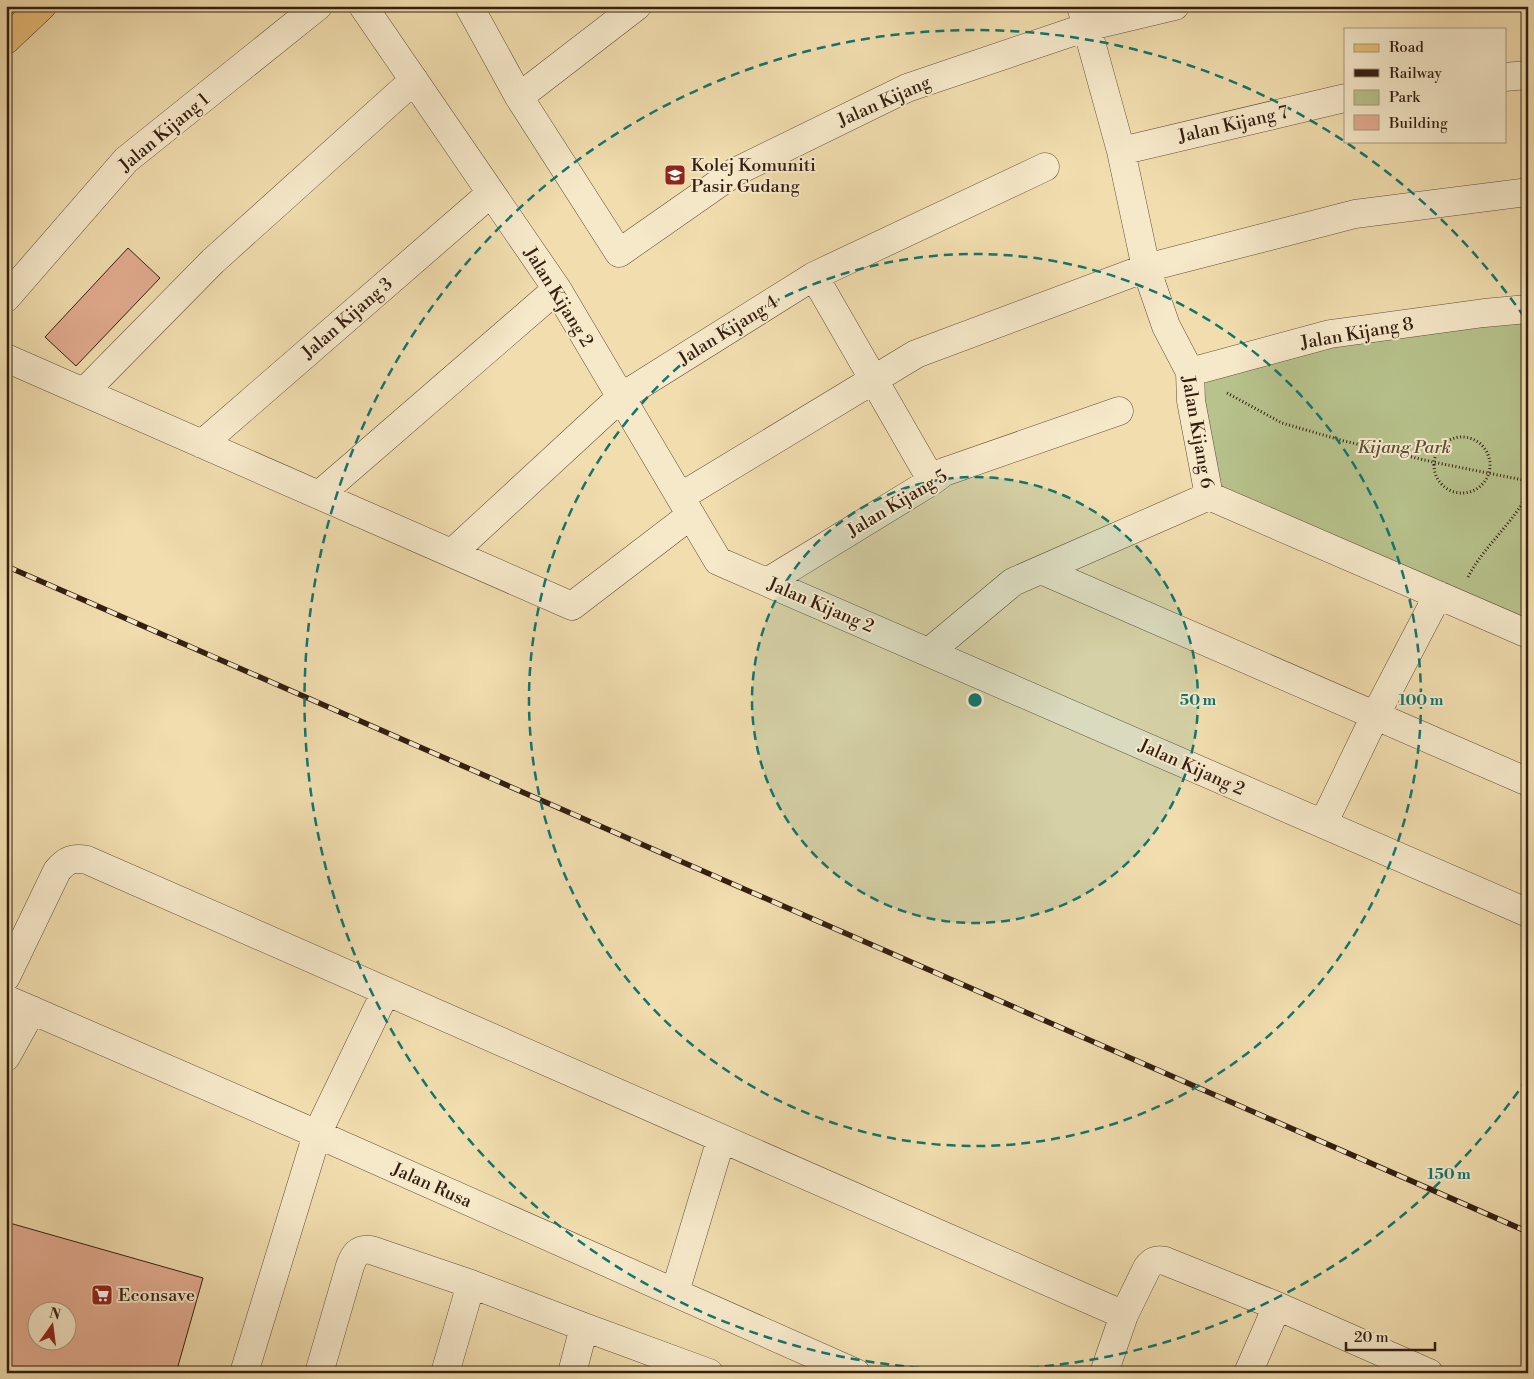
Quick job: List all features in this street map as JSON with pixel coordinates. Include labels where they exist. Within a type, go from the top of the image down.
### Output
[{"type":"main road","points":[[6,40],[42,6]]},
{"type":"street","name":"Jalan Kijang 1","points":[[6,298],[126,160],[318,6]]},
{"type":"street","name":"Jalan Kijang 2","points":[[363,6],[557,290],[718,560],[1528,913]]},
{"type":"street","points":[[469,6],[519,97],[636,6]]},
{"type":"street","name":"Jalan Kijang","points":[[519,97],[619,254],[735,172],[907,88],[1084,17],[1175,6]]},
{"type":"street","name":"Jalan Kijang 6","points":[[1084,17],[1121,151],[1146,268],[1166,326],[1190,372],[1191,401],[1209,496],[1528,634]]},
{"type":"street","points":[[1506,77],[1528,75]]},
{"type":"street","points":[[84,392],[213,261],[414,80]]},
{"type":"street","name":"Jalan Kijang 7","points":[[1121,151],[1344,98]]},
{"type":"street","name":"Jalan Kijang 4","points":[[452,553],[621,397],[814,276],[1045,168]]},
{"type":"street","points":[[6,358],[572,606],[686,506],[874,379],[916,354],[1146,268],[1356,214],[1528,192]]},
{"type":"street","name":"Jalan Kijang 3","points":[[202,444],[491,193]]},
{"type":"street","points":[[814,276],[932,481]]},
{"type":"street","points":[[319,495],[557,290]]},
{"type":"street","name":"Jalan Kijang 8","points":[[1190,372],[1330,334],[1484,313],[1528,309]]},
{"type":"street","name":"Jalan Kijang 5","points":[[767,582],[944,472],[1119,411]]},
{"type":"street","points":[[929,652],[1012,582],[1209,496]]},
{"type":"street","points":[[1041,570],[1528,782]]},
{"type":"street","points":[[1323,824],[1375,716],[1446,599]]},
{"type":"street","points":[[6,977],[57,871],[62,864],[70,859],[87,860],[1124,1315]]},
{"type":"street","points":[[244,1373],[317,1134],[386,992]]},
{"type":"street","name":"Jalan Rusa","points":[[6,999],[317,1134],[856,1373]]},
{"type":"street","points":[[6,1057],[32,1010]]},
{"type":"street","points":[[674,1292],[721,1139]]},
{"type":"street","points":[[319,1373],[350,1266],[356,1252],[363,1249],[472,1284],[700,1371]]},
{"type":"street","points":[[1104,1373],[1124,1315],[1147,1268],[1151,1262],[1158,1259],[1277,1306],[1374,1362],[1429,1373]]},
{"type":"street","points":[[445,1373],[472,1284]]},
{"type":"street","points":[[1248,1373],[1277,1306]]},
{"type":"street","points":[[572,1373],[584,1328]]},
{"type":"path","points":[[1190,372],[1282,423],[1344,441],[1528,482],[1522,504],[1510,522],[1446,599]]},
{"type":"path","points":[[1458,437],[1467,437],[1476,440],[1488,454],[1489,473],[1479,488],[1470,492],[1451,492],[1437,480],[1433,471],[1433,462],[1441,445],[1458,437]]},
{"type":"path","points":[[1522,504],[1528,513]]},
{"type":"green space","name":"Kijang Park","points":[[1528,309],[1528,634],[1209,496],[1190,372]]},
{"type":"building","points":[[128,248],[160,278],[76,366],[45,337]]},
{"type":"building","name":"Econsave","points":[[6,1222],[203,1278],[176,1373],[6,1373]]},
{"type":"railway","points":[[6,566],[1528,1232]]},
{"type":"place","name":"Kolej Komuniti Pasir Gudang","points":[[675,175]]},
{"type":"place","name":"Econsave","points":[[102,1295]]}]
